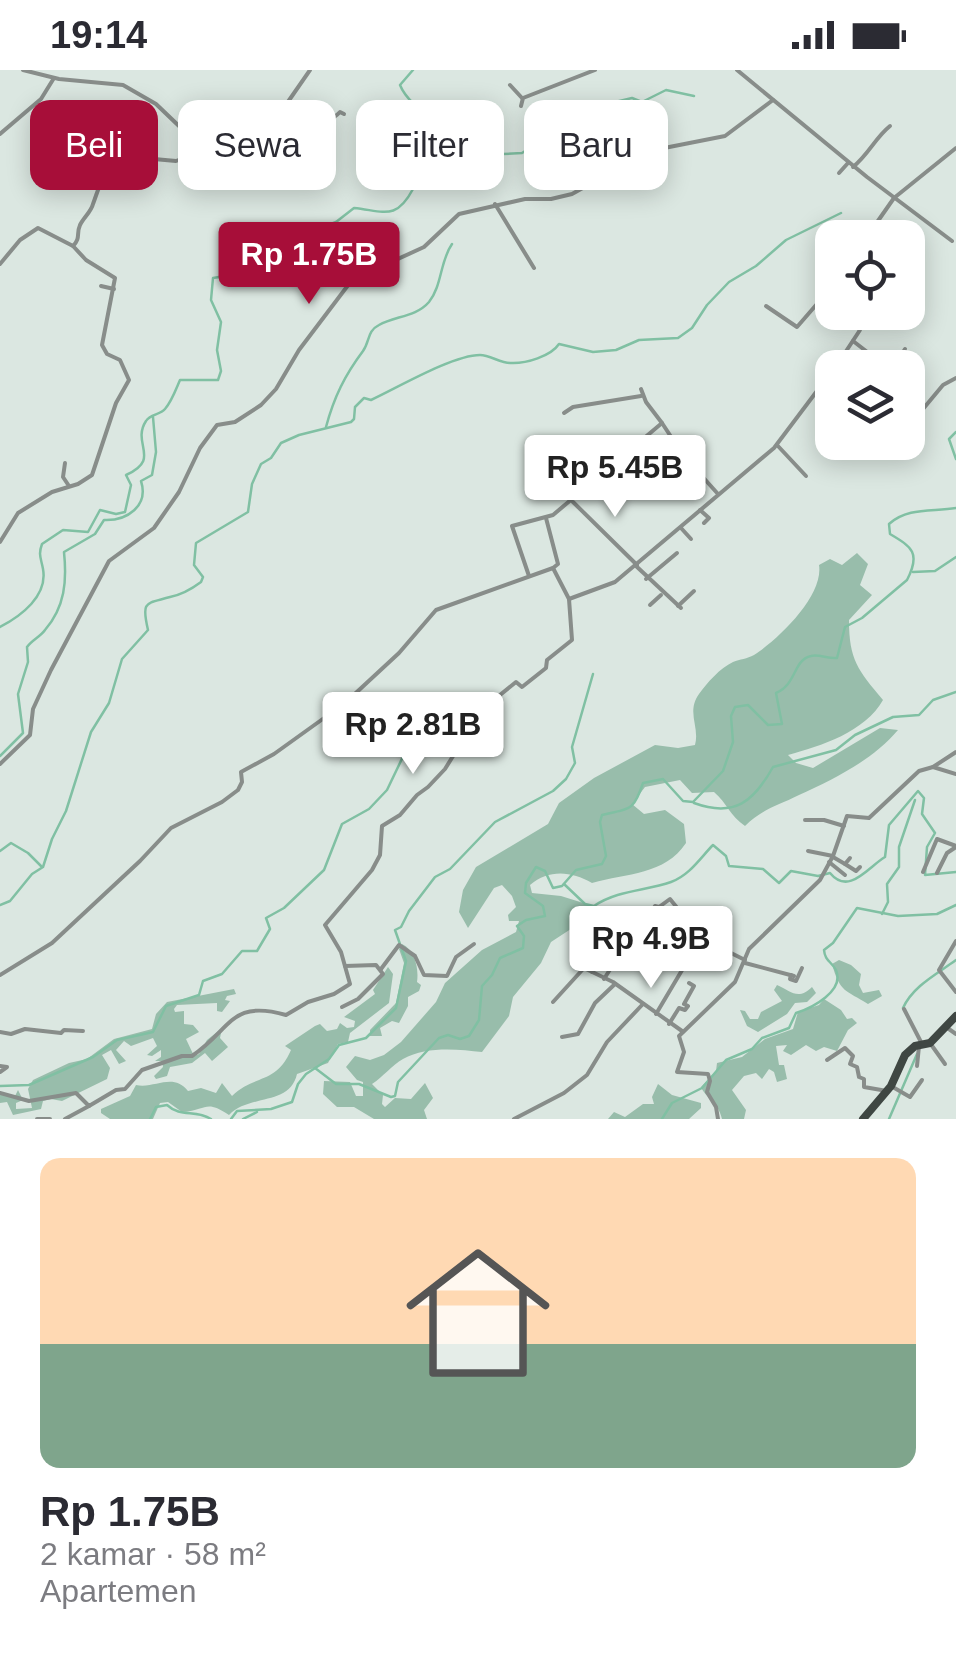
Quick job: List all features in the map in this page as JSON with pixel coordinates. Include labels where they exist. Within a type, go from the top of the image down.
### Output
[{"type":"main road","points":[[863,1119],[889,1088],[904,1055],[928,1049],[956,1016]]},
{"type":"street","points":[[23,70],[54,78],[123,85],[156,104],[178,125]]},
{"type":"street","points":[[288,100],[310,70]]},
{"type":"street","points":[[522,98],[595,70]]},
{"type":"street","points":[[737,70],[851,165],[952,241]]},
{"type":"street","points":[[0,134],[42,100],[54,78]]},
{"type":"street","points":[[510,85],[522,98],[521,106]]},
{"type":"street","points":[[0,764],[30,734],[33,709],[109,561],[154,528],[216,425],[235,422],[256,410],[276,389],[310,334],[352,280],[424,247],[459,214],[494,204],[572,194],[649,151],[724,136],[773,100]]},
{"type":"street","points":[[336,118],[340,112],[344,114]]},
{"type":"street","points":[[839,174],[870,150],[876,137],[890,126]]},
{"type":"street","points":[[879,220],[894,198],[956,148]]},
{"type":"street","points":[[73,246],[96,188],[116,159],[122,156],[145,161],[178,160]]},
{"type":"street","points":[[494,204],[534,268]]},
{"type":"street","points":[[0,542],[14,517],[52,492],[94,472],[116,403],[129,380],[120,360],[102,347],[115,278],[86,260],[73,246],[39,228],[8,245]]},
{"type":"street","points":[[0,264],[22,239]]},
{"type":"street","points":[[102,286],[114,289]]},
{"type":"street","points":[[766,306],[797,327],[815,307]]},
{"type":"street","points":[[847,350],[858,330]]},
{"type":"street","points":[[853,341],[865,350]]},
{"type":"street","points":[[925,406],[943,385],[956,378]]},
{"type":"street","points":[[641,388],[683,455],[718,494]]},
{"type":"street","points":[[569,599],[604,587],[636,566],[777,446],[815,395]]},
{"type":"street","points":[[564,413],[573,407],[644,396]]},
{"type":"street","points":[[529,576],[512,526],[546,518],[662,423]]},
{"type":"street","points":[[777,446],[806,476]]},
{"type":"street","points":[[65,463],[63,477],[69,487]]},
{"type":"street","points":[[571,500],[646,579],[679,607],[694,591]]},
{"type":"street","points":[[700,510],[709,518],[704,523]]},
{"type":"street","points":[[0,975],[52,942],[170,828],[238,790],[241,772],[345,703],[436,610],[558,564],[546,518]]},
{"type":"street","points":[[680,527],[692,539]]},
{"type":"street","points":[[646,579],[677,553]]},
{"type":"street","points":[[66,1119],[114,1091],[125,1089],[142,1070],[192,1056],[243,1012],[258,1009],[286,1016],[351,983],[341,952],[324,926],[372,870],[380,855],[380,828],[400,815],[445,769],[500,692],[516,682],[522,687],[529,684],[546,668],[546,660],[572,640],[569,599],[553,568]]},
{"type":"street","points":[[650,606],[662,594]]},
{"type":"street","points":[[718,1119],[707,1092],[708,1074],[677,1072],[684,1052],[678,1039],[682,1031],[735,982],[749,949],[815,885],[832,859],[848,814],[872,816],[919,770],[934,767],[956,752]]},
{"type":"street","points":[[934,767],[956,774]]},
{"type":"street","points":[[805,820],[844,826]]},
{"type":"street","points":[[923,872],[937,839],[956,847]]},
{"type":"street","points":[[937,872],[947,852],[956,847]]},
{"type":"street","points":[[808,851],[856,870],[860,866]]},
{"type":"street","points":[[844,864],[850,858]]},
{"type":"street","points":[[832,859],[844,875]]},
{"type":"street","points":[[604,979],[616,960],[611,952],[620,918],[643,926],[654,906],[660,907],[670,899],[689,923],[745,962],[796,980],[802,968]]},
{"type":"street","points":[[956,941],[939,971],[956,992]]},
{"type":"street","points":[[380,969],[399,945],[415,956],[424,976],[447,976],[456,957],[474,944]]},
{"type":"street","points":[[655,1015],[692,955],[712,967],[723,949]]},
{"type":"street","points":[[592,972],[601,956]]},
{"type":"street","points":[[342,1007],[383,974],[380,969],[361,964],[344,966]]},
{"type":"street","points":[[554,1002],[582,968],[615,984],[682,1031]]},
{"type":"street","points":[[670,1024],[679,1008],[686,1010],[688,1006],[684,1004],[694,986],[689,983]]},
{"type":"street","points":[[562,1038],[578,1034],[594,1003],[615,984]]},
{"type":"street","points":[[514,1119],[585,1077],[608,1042],[642,1005]]},
{"type":"street","points":[[904,1009],[928,1049],[945,1064]]},
{"type":"street","points":[[946,1027],[956,1034]]},
{"type":"street","points":[[0,1032],[84,1031]]},
{"type":"street","points":[[827,1060],[846,1048],[853,1056],[850,1064],[864,1079],[864,1086],[889,1088],[910,1097],[922,1080]]},
{"type":"street","points":[[916,1066],[928,1049]]},
{"type":"street","points":[[0,1093],[29,1101],[76,1093],[88,1106]]},
{"type":"street","points":[[37,1119],[50,1119]]},
{"type":"green space","points":[[857,553],[868,564],[860,585],[872,595],[849,620],[851,645],[861,672],[883,700],[854,729],[788,755],[796,763],[813,768],[880,728],[898,730],[888,741],[852,768],[764,812],[745,826],[714,792],[692,793],[680,780],[645,787],[632,804],[644,814],[665,810],[684,824],[686,843],[677,853],[656,867],[592,883],[560,874],[545,876],[530,885],[532,893],[561,896],[593,906],[580,923],[551,942],[541,963],[513,997],[509,1016],[482,1052],[422,1052],[399,1062],[372,1084],[383,1095],[385,1107],[395,1098],[411,1099],[425,1083],[433,1098],[424,1110],[427,1119],[374,1119],[354,1107],[337,1107],[323,1094],[324,1081],[350,1082],[356,1096],[363,1096],[363,1082],[346,1067],[355,1056],[370,1060],[401,1042],[436,1002],[445,983],[482,950],[516,932],[519,921],[509,921],[508,915],[516,907],[502,885],[494,888],[468,928],[459,912],[463,890],[476,867],[548,824],[559,803],[594,778],[655,745],[695,745],[695,701],[706,685],[723,668],[754,655],[787,627],[814,589],[819,565],[830,559],[842,565]]},
{"type":"green space","points":[[402,944],[415,960],[419,991],[408,997],[399,1023],[392,1021],[380,1028],[382,1036],[370,1036],[370,1030],[396,1003],[404,963],[399,949]]},
{"type":"green space","points":[[839,960],[861,974],[859,985],[863,993],[879,990],[882,996],[868,1004],[845,990],[832,964]]},
{"type":"green space","points":[[388,967],[393,974],[389,1003],[350,1033],[348,1042],[338,1044],[328,1063],[297,1074],[286,1091],[247,1104],[229,1115],[210,1106],[182,1112],[168,1102],[160,1103],[153,1119],[110,1119],[101,1113],[101,1109],[130,1096],[136,1085],[170,1082],[188,1091],[201,1088],[216,1093],[222,1083],[232,1096],[279,1069],[291,1050],[285,1046],[315,1026],[320,1024],[327,1031],[337,1029],[340,1023],[354,1027],[355,1021],[344,1017],[375,994],[373,990]]},
{"type":"green space","points":[[777,985],[798,994],[812,987],[816,993],[807,1002],[795,1003],[787,1014],[758,1032],[747,1026],[740,1010],[750,1019],[758,1019],[761,1012],[782,1001],[774,990]]},
{"type":"green space","points":[[234,989],[236,994],[227,996],[225,1000],[230,1001],[222,1012],[217,1011],[217,1003],[177,1005],[174,1009],[184,1011],[184,1024],[193,1025],[199,1032],[186,1039],[194,1056],[222,1028],[220,1038],[228,1047],[212,1061],[205,1053],[192,1063],[170,1067],[167,1076],[156,1079],[154,1076],[163,1067],[162,1061],[155,1061],[161,1057],[161,1050],[147,1055],[157,1046],[153,1038],[131,1046],[124,1041],[116,1050],[126,1061],[119,1064],[111,1050],[102,1055],[110,1068],[107,1079],[62,1101],[43,1101],[41,1109],[13,1115],[7,1102],[0,1103],[0,1094],[15,1096],[18,1090],[23,1100],[16,1103],[16,1109],[32,1108],[28,1089],[33,1080],[87,1059],[114,1039],[152,1029],[156,1014],[167,1002]]},
{"type":"green space","points":[[824,999],[857,1023],[848,1030],[837,1051],[824,1047],[816,1051],[806,1045],[791,1055],[783,1051],[787,1045],[776,1046],[779,1065],[784,1065],[787,1079],[777,1082],[769,1069],[762,1079],[756,1073],[744,1076],[732,1090],[746,1110],[744,1119],[722,1119],[701,1087],[716,1071],[717,1063],[742,1057],[765,1039],[793,1029],[798,1012],[819,1005]]},
{"type":"green space","points":[[658,1084],[672,1095],[701,1103],[701,1108],[689,1119],[608,1119],[614,1112],[625,1117],[643,1104],[654,1104],[652,1097]]},
{"type":"waterway","points":[[0,627],[24,611],[37,596],[43,579],[42,544],[63,530],[88,532],[100,510],[125,512],[131,485],[126,475],[137,469],[144,457],[142,429],[148,419],[167,406],[180,380],[218,380],[221,322],[211,300],[213,278],[219,277],[228,285],[237,282],[243,274],[234,262],[235,257],[253,248],[284,272],[290,262],[315,249],[318,229],[336,222],[354,208],[388,212],[407,199],[413,189],[411,180],[425,168],[425,155],[432,146],[420,134],[421,113],[400,85],[413,70]]},
{"type":"waterway","points":[[504,154],[522,153],[547,137],[576,131],[611,103],[632,98],[642,102],[666,90],[694,96]]},
{"type":"waterway","points":[[0,905],[10,901],[32,874],[43,867],[91,732],[109,703],[122,659],[148,630],[147,605],[201,582],[203,577],[194,565],[196,543],[248,512],[252,484],[261,464],[271,458],[281,443],[351,422],[355,407],[364,398],[371,400],[469,356],[484,355],[516,363],[544,356],[559,344],[593,352],[616,350],[639,340],[678,338],[692,328],[729,282],[756,266],[786,240],[841,213]]},
{"type":"waterway","points":[[326,427],[341,387],[372,330],[418,311],[429,302],[452,244]]},
{"type":"waterway","points":[[0,756],[23,733],[18,694],[28,662],[27,647],[52,621],[61,603],[64,552],[95,534],[104,520],[121,518],[139,505],[141,481],[152,475],[156,452],[153,417]]},
{"type":"waterway","points":[[956,432],[949,439],[956,459]]},
{"type":"waterway","points":[[315,1068],[336,1084],[359,1084],[391,1097],[395,1096],[398,1082],[439,1038],[469,1036],[479,1020],[482,986],[500,958],[523,948],[524,936],[517,926],[545,916],[543,906],[525,893],[536,867],[545,871],[553,888],[562,886],[576,870],[602,864],[606,856],[602,815],[629,808],[643,783],[663,779],[683,801],[693,802],[723,771],[733,742],[731,716],[735,707],[748,705],[768,725],[782,724],[776,693],[788,684],[801,662],[814,656],[837,658],[845,627],[862,618],[907,580],[914,557],[904,543],[890,534],[889,524],[912,513],[956,508]]},
{"type":"waterway","points":[[913,572],[935,571],[956,557]]},
{"type":"waterway","points":[[231,1119],[237,1111],[271,1109],[292,1102],[306,1074],[329,1059],[339,1045],[366,1038],[396,1008],[406,961],[395,930],[435,877],[450,869],[495,822],[553,791],[566,779],[575,763],[572,747],[593,674]]},
{"type":"waterway","points":[[694,803],[721,808],[742,803],[773,767],[836,750],[855,735],[893,717],[919,715],[933,700],[956,692]]},
{"type":"waterway","points":[[0,1086],[29,1085],[93,1057],[117,1040],[153,1032],[166,1006],[199,995],[203,981],[222,974],[242,951],[257,951],[270,929],[266,918],[284,908],[324,870],[342,824],[369,809],[387,790],[410,742],[429,732],[440,713]]},
{"type":"waterway","points":[[564,884],[585,904],[594,906],[612,897],[678,879],[713,845],[726,856],[729,866],[763,869],[779,883],[791,871],[818,876],[830,873],[844,882],[851,881],[885,857],[889,825],[918,791],[924,798],[922,814],[935,833],[927,847],[925,875],[956,872]]},
{"type":"waterway","points":[[882,914],[888,902],[887,884],[899,867],[899,847],[915,800]]},
{"type":"waterway","points":[[0,851],[11,843],[41,866]]},
{"type":"waterway","points":[[662,1119],[672,1103],[702,1088],[726,1060],[752,1049],[762,1038],[789,1028],[796,1013],[832,992],[838,978],[824,950],[857,908],[898,916],[937,914],[956,905]]},
{"type":"waterway","points":[[903,1008],[919,987],[956,960]]},
{"type":"waterway","points":[[889,1119],[917,1054]]},
{"type":"waterway","points":[[150,1119],[156,1107],[167,1105],[211,1119]]},
{"type":"waterway","points":[[243,1119],[257,1112]]}]
